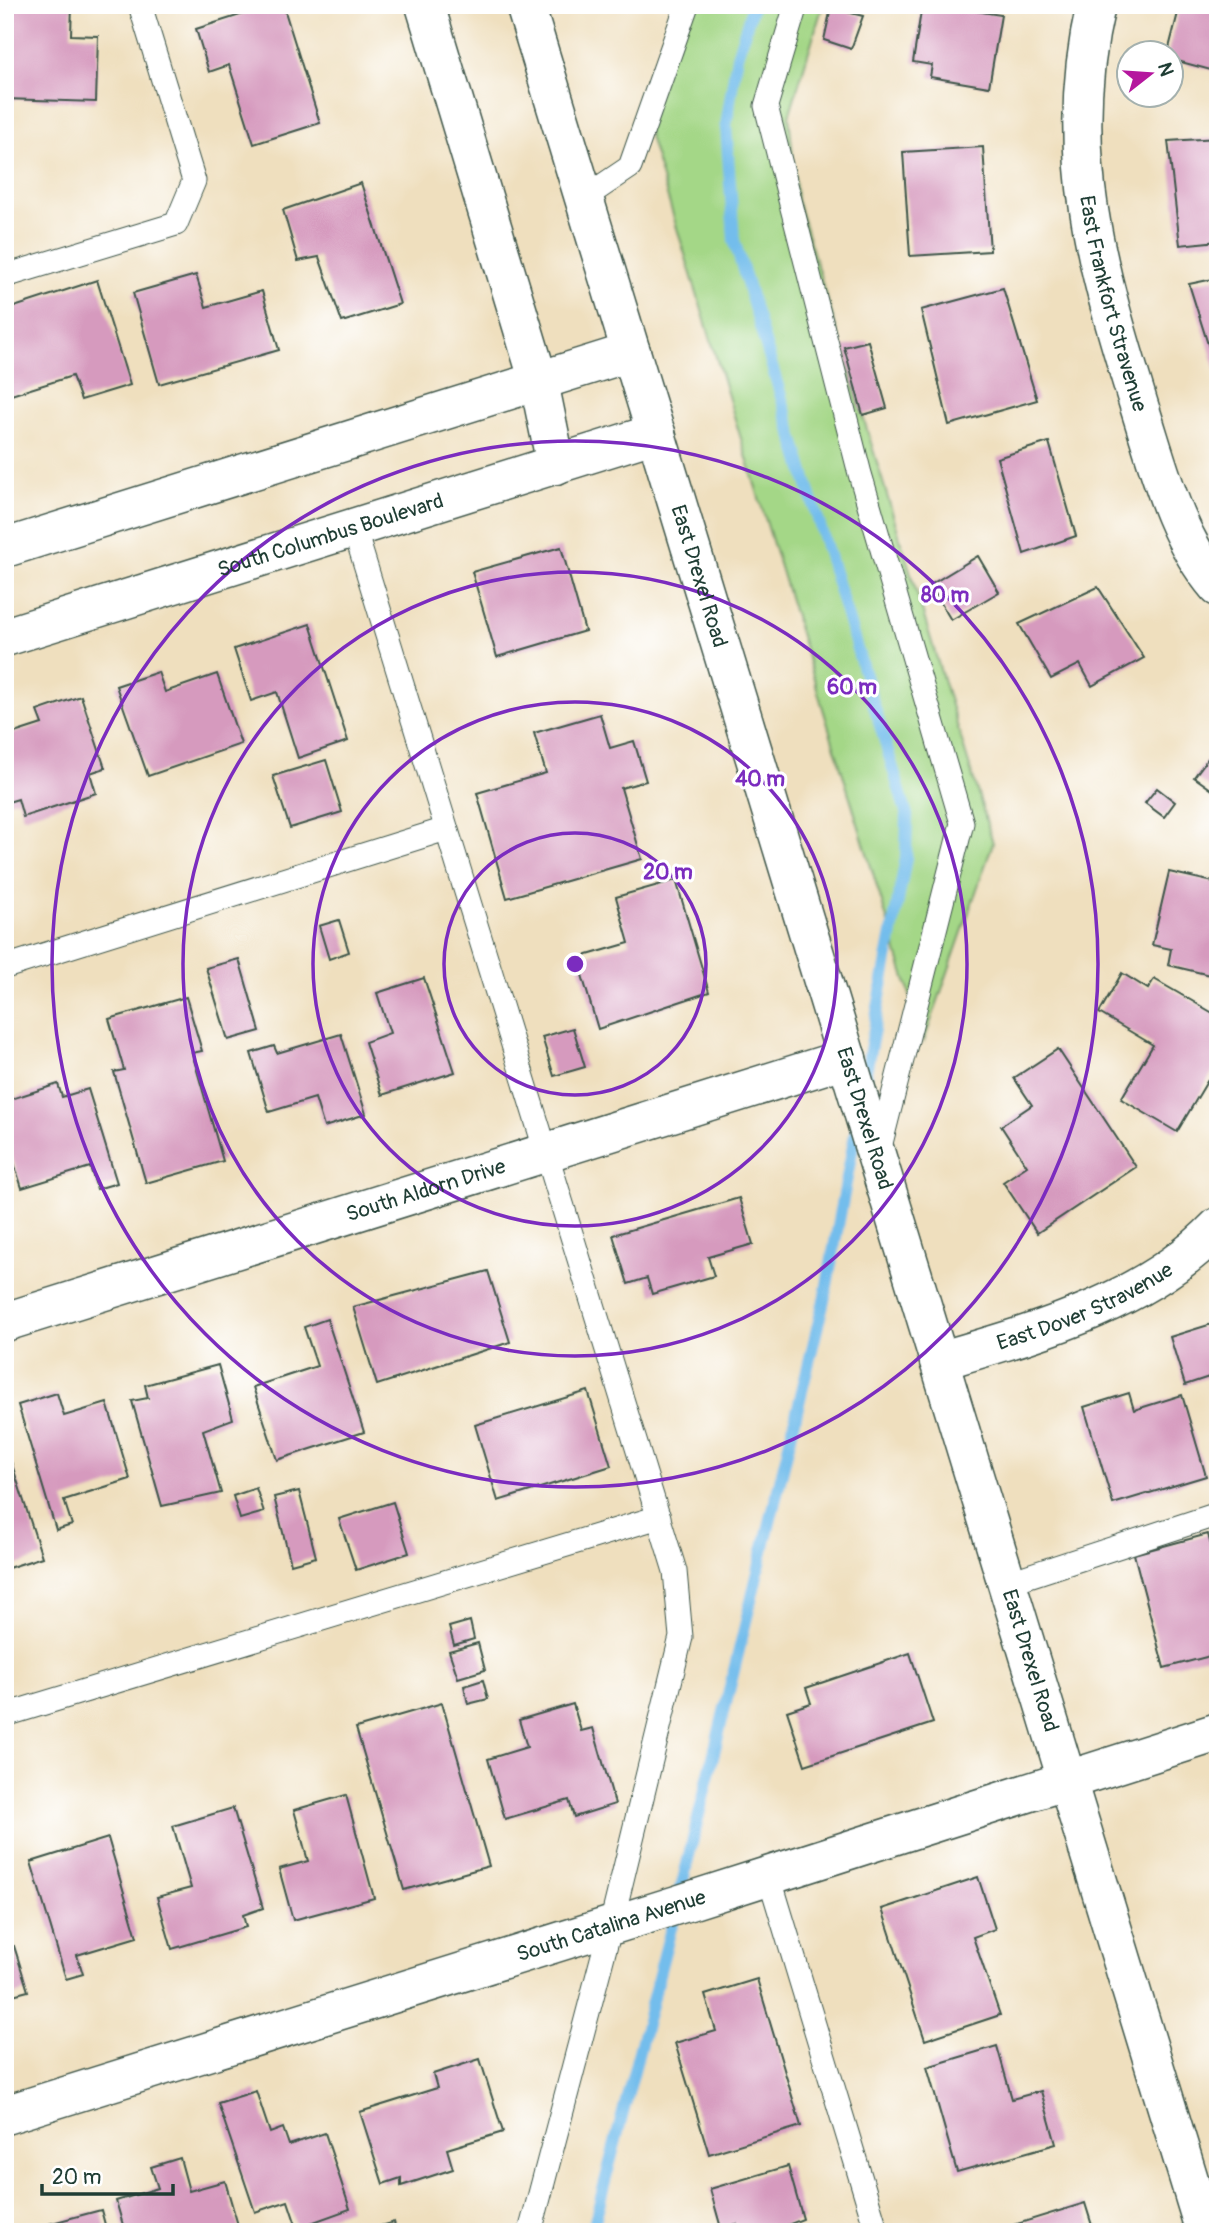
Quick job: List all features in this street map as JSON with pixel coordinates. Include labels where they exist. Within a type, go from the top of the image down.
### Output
[{"type":"street","points":[[425,5],[539,382],[556,465]]},
{"type":"street","name":"East Drexel Road","points":[[526,5],[1205,2232]]},
{"type":"street","name":"East Frankfort Stravenue","points":[[1097,5],[1088,40],[1082,137],[1084,183],[1102,280],[1160,474],[1194,554],[1218,587]]},
{"type":"street","points":[[5,548],[631,352]]},
{"type":"street","name":"South Columbus Boulevard","points":[[5,638],[656,433]]},
{"type":"street","name":"South Aldorn Drive","points":[[5,1322],[847,1058]]},
{"type":"street","name":"East Dover Stravenue","points":[[939,1361],[1052,1325],[1132,1290],[1170,1267],[1218,1227]]},
{"type":"street","name":"South Catalina Avenue","points":[[5,2115],[769,1876],[1218,1732]]},
{"type":"lane","points":[[5,276],[176,224],[194,181],[140,5]]},
{"type":"lane","points":[[584,198],[630,167],[687,5]]},
{"type":"lane","points":[[796,5],[765,106],[860,474],[962,822],[877,1161]]},
{"type":"lane","points":[[354,528],[675,1571],[681,1637],[611,1925],[530,2232]]},
{"type":"lane","points":[[5,967],[446,829]]},
{"type":"lane","points":[[1007,1583],[1218,1514]]},
{"type":"lane","points":[[5,1715],[659,1517]]},
{"type":"lane","points":[[769,1876],[877,2232]]},
{"type":"green space","points":[[677,5],[823,5],[789,116],[797,200],[993,843],[924,1041],[642,113]]},
{"type":"building","points":[[10,5],[72,5],[71,35],[98,36],[96,102],[5,99]]},
{"type":"building","points":[[272,5],[283,5],[320,123],[254,144],[229,65],[209,72],[196,29]]},
{"type":"building","points":[[922,5],[1001,15],[989,87],[930,77],[932,65],[913,62]]},
{"type":"building","points":[[1180,5],[1218,5],[1218,72],[1184,63],[1184,38],[1172,38]]},
{"type":"building","points":[[831,8],[863,16],[851,49],[824,40]]},
{"type":"building","points":[[1218,138],[1218,241],[1180,245],[1168,141]]},
{"type":"building","points":[[983,147],[990,251],[910,256],[903,152]]},
{"type":"building","points":[[361,183],[400,304],[342,322],[319,257],[298,261],[283,210]]},
{"type":"building","points":[[196,275],[206,307],[262,291],[279,350],[159,384],[133,293]]},
{"type":"building","points":[[1218,278],[1218,373],[1217,373],[1189,284]]},
{"type":"building","points":[[97,280],[130,385],[81,400],[72,376],[5,397],[5,310]]},
{"type":"building","points":[[1003,288],[1037,400],[949,425],[921,310]]},
{"type":"building","points":[[868,341],[887,408],[863,415],[844,347]]},
{"type":"building","points":[[1049,442],[1076,536],[1024,554],[997,458]]},
{"type":"building","points":[[561,547],[585,631],[497,657],[472,572]]},
{"type":"building","points":[[978,556],[999,592],[951,620],[930,585]]},
{"type":"building","points":[[1098,587],[1144,658],[1092,686],[1080,664],[1051,679],[1019,624]]},
{"type":"building","points":[[310,624],[348,741],[298,758],[277,692],[251,701],[234,649]]},
{"type":"building","points":[[158,672],[165,692],[217,674],[241,744],[148,776],[116,686]]},
{"type":"building","points":[[81,696],[105,768],[90,773],[96,793],[23,817],[18,799],[5,803],[5,736],[42,724],[37,711]]},
{"type":"building","points":[[600,714],[610,748],[634,741],[646,781],[621,788],[642,859],[507,898],[477,793],[546,773],[534,733]]},
{"type":"building","points":[[1218,745],[1218,794],[1194,777]]},
{"type":"building","points":[[326,760],[342,812],[290,828],[273,776]]},
{"type":"building","points":[[1157,788],[1175,802],[1164,817],[1145,803]]},
{"type":"building","points":[[1169,872],[1218,883],[1218,977],[1168,965],[1171,949],[1152,945]]},
{"type":"building","points":[[676,880],[709,992],[598,1029],[577,958],[629,943],[616,897]]},
{"type":"building","points":[[339,920],[349,952],[329,959],[319,926]]},
{"type":"building","points":[[239,959],[260,1031],[228,1040],[206,968]]},
{"type":"building","points":[[1122,973],[1148,989],[1154,979],[1218,1016],[1218,1063],[1177,1132],[1121,1099],[1153,1045],[1099,1013]]},
{"type":"building","points":[[424,978],[455,1072],[382,1095],[365,1042],[390,1033],[377,993]]},
{"type":"building","points":[[186,997],[202,1051],[192,1053],[223,1161],[146,1183],[114,1072],[124,1070],[109,1019]]},
{"type":"building","points":[[573,1028],[585,1067],[554,1076],[542,1037]]},
{"type":"building","points":[[341,1034],[366,1114],[324,1127],[315,1098],[269,1112],[251,1053],[274,1046],[277,1053]]},
{"type":"building","points":[[1058,1049],[1136,1167],[1037,1233],[1003,1182],[1027,1166],[1001,1126],[1032,1105],[1014,1078]]},
{"type":"building","points":[[58,1084],[62,1097],[88,1089],[117,1183],[97,1189],[90,1167],[22,1188],[5,1135],[5,1101]]},
{"type":"building","points":[[739,1198],[753,1244],[708,1257],[714,1276],[652,1294],[647,1278],[628,1284],[613,1235]]},
{"type":"building","points":[[488,1271],[510,1342],[377,1385],[353,1307]]},
{"type":"building","points":[[327,1319],[364,1432],[277,1460],[253,1387],[317,1366],[304,1327]]},
{"type":"building","points":[[1218,1322],[1218,1374],[1185,1385],[1170,1337]]},
{"type":"building","points":[[218,1365],[233,1419],[203,1430],[221,1493],[162,1506],[132,1401],[148,1398],[145,1385]]},
{"type":"building","points":[[588,1391],[611,1466],[498,1501],[475,1425]]},
{"type":"building","points":[[57,1393],[64,1416],[107,1403],[130,1479],[64,1500],[72,1525],[56,1530],[18,1405]]},
{"type":"building","points":[[1129,1393],[1134,1410],[1182,1395],[1206,1476],[1113,1504],[1084,1407]]},
{"type":"building","points":[[5,1443],[42,1557],[5,1569]]},
{"type":"building","points":[[256,1488],[264,1512],[240,1519],[233,1496]]},
{"type":"building","points":[[299,1491],[316,1557],[291,1564],[274,1497]]},
{"type":"building","points":[[393,1502],[409,1553],[356,1570],[339,1519]]},
{"type":"building","points":[[1208,1534],[1218,1573],[1218,1654],[1164,1668],[1134,1554]]},
{"type":"building","points":[[470,1621],[474,1639],[454,1645],[449,1627]]},
{"type":"building","points":[[478,1643],[485,1670],[458,1678],[449,1651]]},
{"type":"building","points":[[910,1653],[933,1723],[805,1765],[787,1711],[811,1703],[806,1688]]},
{"type":"building","points":[[483,1680],[488,1699],[468,1704],[464,1686]]},
{"type":"building","points":[[442,1703],[489,1866],[404,1890],[356,1728]]},
{"type":"building","points":[[573,1704],[581,1731],[593,1728],[615,1804],[574,1817],[569,1800],[505,1819],[488,1759],[527,1747],[519,1720]]},
{"type":"building","points":[[346,1795],[374,1898],[293,1920],[279,1869],[308,1861],[294,1810]]},
{"type":"building","points":[[233,1808],[263,1908],[243,1915],[246,1927],[172,1949],[157,1897],[191,1888],[173,1826]]},
{"type":"building","points":[[108,1838],[137,1937],[77,1955],[83,1974],[66,1979],[31,1862]]},
{"type":"building","points":[[978,1877],[995,1929],[973,1937],[1000,2015],[925,2040],[882,1909]]},
{"type":"building","points":[[5,1945],[14,1946],[28,1991],[5,1997]]},
{"type":"building","points":[[757,1979],[801,2126],[709,2154],[675,2043],[716,2031],[705,1995]]},
{"type":"building","points":[[997,2046],[1012,2099],[1041,2091],[1056,2144],[957,2172],[927,2067]]},
{"type":"building","points":[[480,2059],[503,2132],[447,2149],[453,2169],[401,2186],[401,2178],[383,2184],[360,2112],[437,2088],[433,2074]]},
{"type":"building","points":[[256,2091],[270,2133],[283,2128],[289,2145],[325,2133],[350,2209],[297,2228],[288,2201],[255,2212],[218,2103]]},
{"type":"building","points":[[180,2158],[189,2191],[225,2181],[240,2232],[125,2232],[116,2201],[158,2188],[151,2167]]},
{"type":"building","points":[[788,2166],[803,2219],[770,2232],[739,2232],[737,2224],[721,2228],[710,2189]]},
{"type":"building","points":[[1085,2203],[1094,2232],[994,2232],[994,2231]]},
{"type":"building","points":[[101,2210],[107,2232],[22,2232],[22,2231]]},
{"type":"building","points":[[394,2222],[397,2232],[363,2232],[363,2231]]},
{"type":"waterway","points":[[753,5],[737,56],[726,126],[734,240],[907,815],[906,858],[865,1077]]},
{"type":"waterway","points":[[592,2232],[677,1905],[825,1296],[856,1129]]}]
